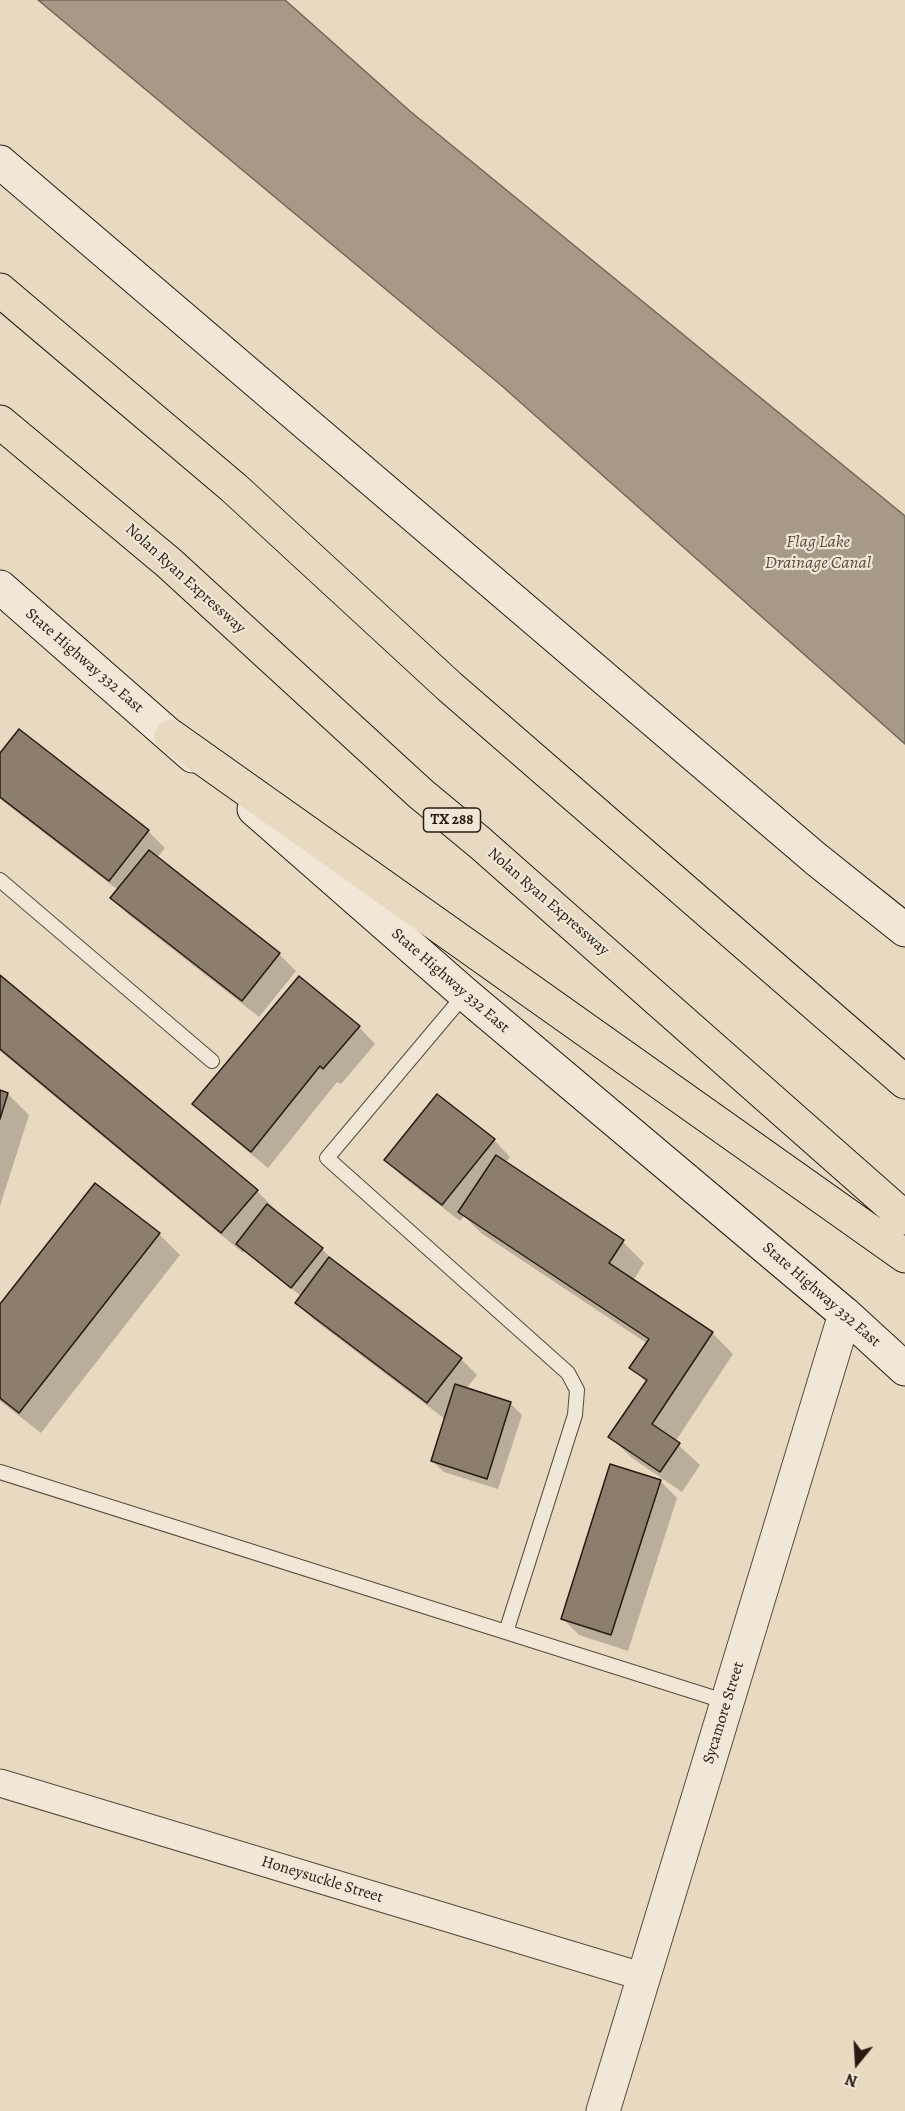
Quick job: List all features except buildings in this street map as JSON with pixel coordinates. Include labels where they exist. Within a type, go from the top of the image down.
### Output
[{"type":"highway","points":[[0,290],[234,488],[450,687],[905,1082]]},
{"type":"highway","name":"Nolan Ryan Expressway","points":[[0,422],[169,563],[421,794],[488,850],[905,1218]]},
{"type":"highway","points":[[171,736],[905,1256]]},
{"type":"main road","points":[[0,162],[816,859],[905,930]]},
{"type":"main road","name":"State Highway 332 East","points":[[1,591],[171,736],[465,994],[845,1314],[905,1369]]},
{"type":"main road","name":"Sycamore Street","points":[[603,2111],[845,1314]]},
{"type":"street","name":"Honeysuckle Street","points":[[0,1783],[644,1977]]},
{"type":"lane","points":[[0,880],[212,1061]]},
{"type":"lane","points":[[465,994],[327,1158],[568,1372],[577,1390],[575,1415],[506,1632]]},
{"type":"lane","points":[[0,1472],[727,1702]]},
{"type":"water","name":"Flag Lake Drainage Canal","points":[[38,0],[285,0],[411,112],[905,516],[905,744],[502,386]]}]
